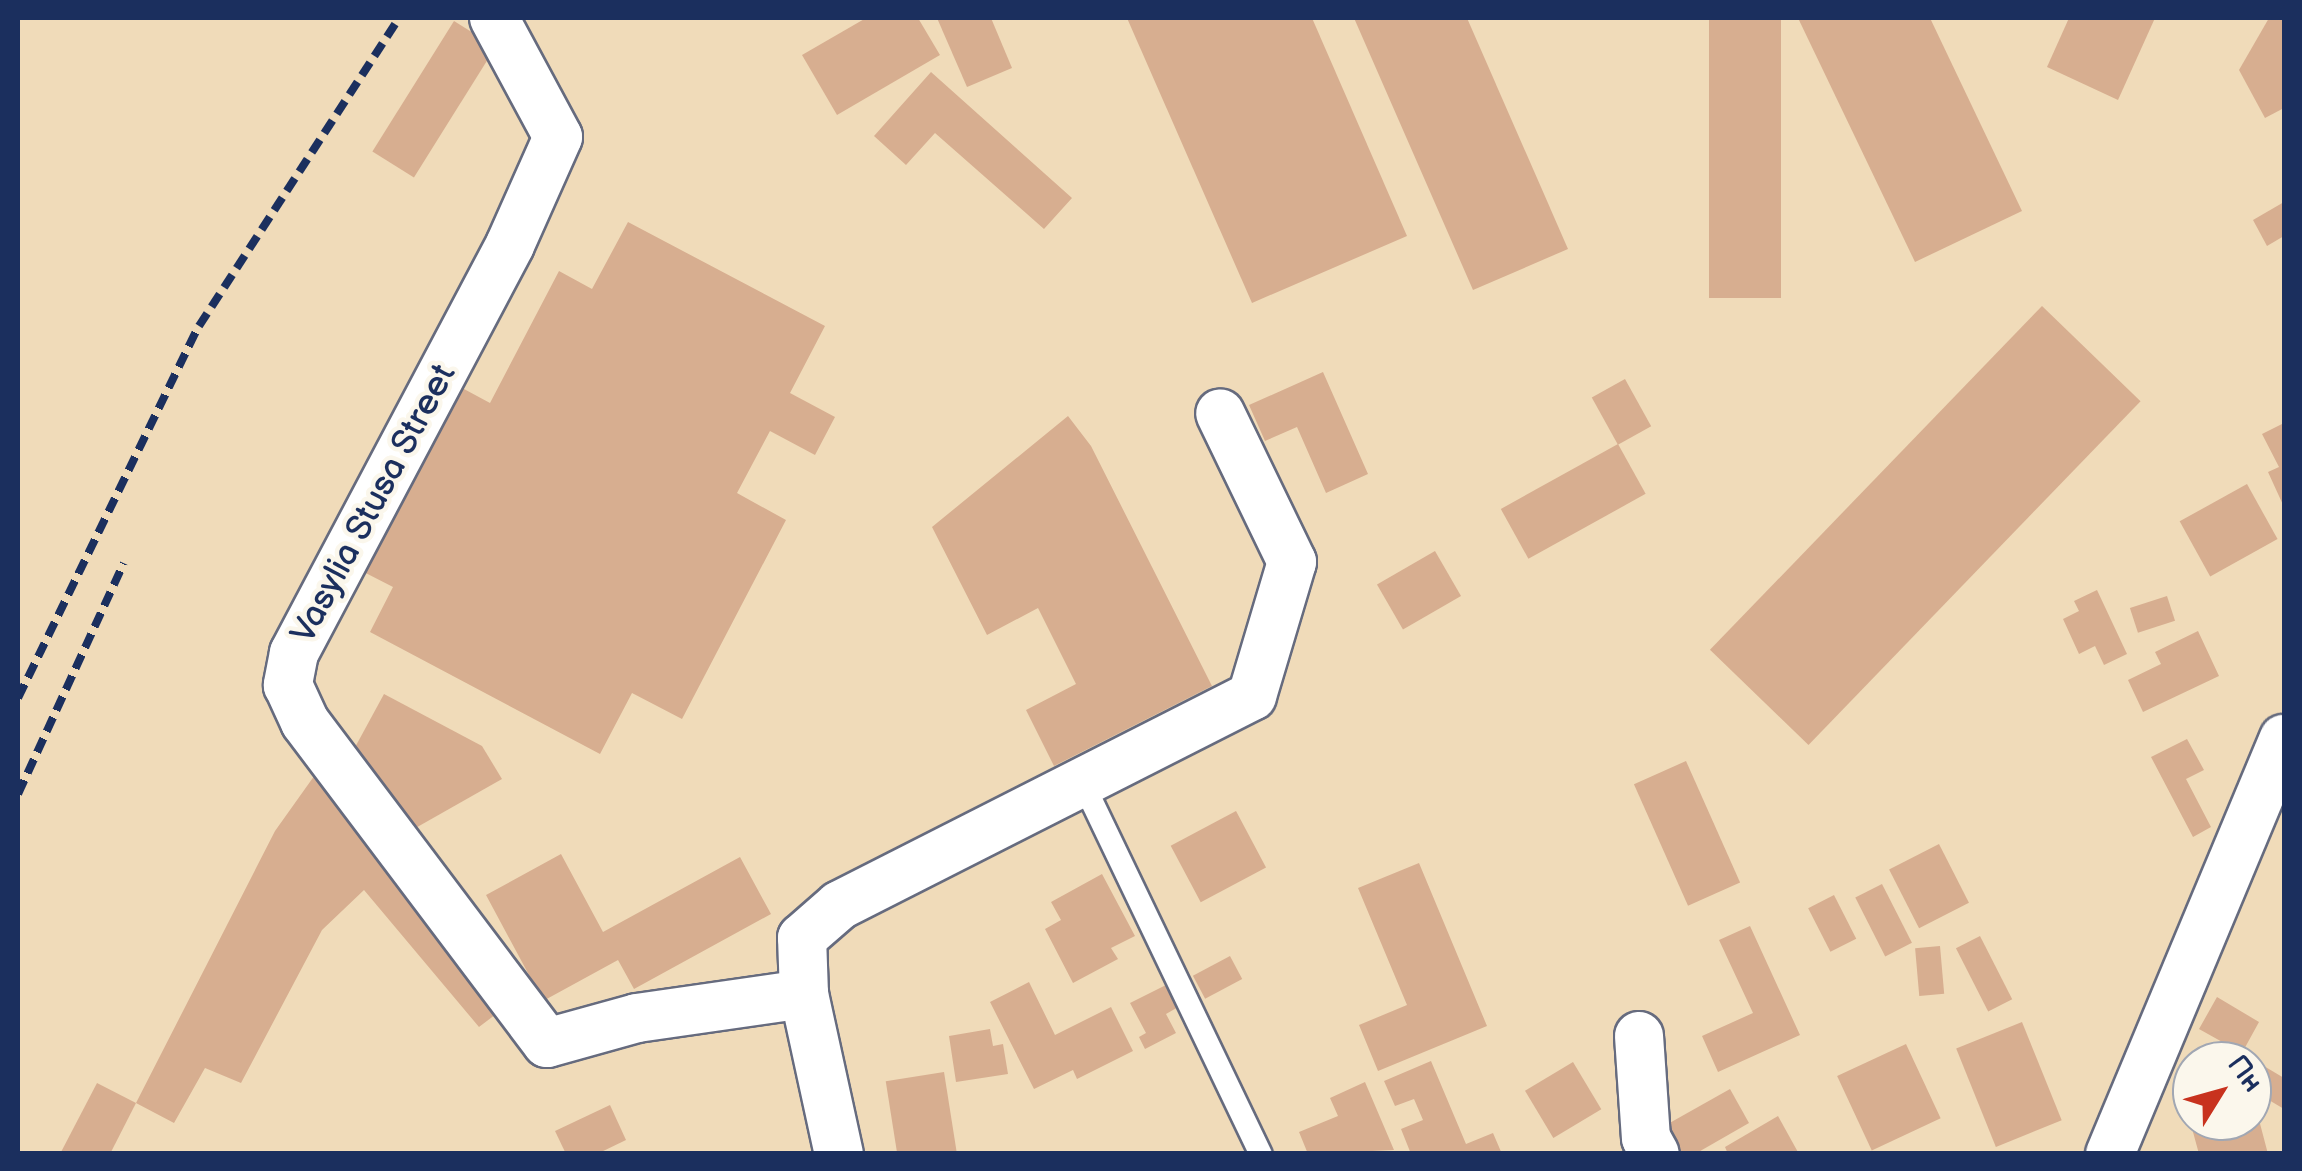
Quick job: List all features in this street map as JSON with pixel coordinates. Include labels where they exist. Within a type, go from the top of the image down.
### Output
[{"type":"street","name":"Vasylia Stusa Street","points":[[494,18],[558,137],[510,244],[294,653],[288,686],[306,722],[547,1043],[636,1018],[804,994]]},
{"type":"street","points":[[839,1154],[804,994],[802,938],[840,905],[1080,779],[1252,696],[1292,562],[1220,413]]},
{"type":"street","points":[[2110,1154],[2284,739]]},
{"type":"street","points":[[1639,1036],[1646,1138],[1655,1154]]},
{"type":"lane","points":[[1080,779],[1262,1154]]},
{"type":"building","points":[[866,18],[918,18],[940,55],[837,115],[802,55]]},
{"type":"building","points":[[937,18],[991,18],[1012,68],[967,87]]},
{"type":"building","points":[[1127,18],[1312,18],[1407,236],[1252,303]]},
{"type":"building","points":[[1354,18],[1467,18],[1568,249],[1473,290]]},
{"type":"building","points":[[1709,18],[1781,18],[1781,298],[1709,298]]},
{"type":"building","points":[[1798,18],[1930,18],[2022,211],[1915,262]]},
{"type":"building","points":[[2069,18],[2155,18],[2118,100],[2047,67]]},
{"type":"building","points":[[2269,18],[2284,18],[2284,108],[2265,118],[2239,70]]},
{"type":"building","points":[[454,21],[496,47],[414,178],[372,152]]},
{"type":"building","points":[[931,72],[1072,198],[1044,229],[935,133],[906,165],[874,136]]},
{"type":"building","points":[[2284,202],[2284,236],[2267,246],[2253,220]]},
{"type":"building","points":[[628,222],[825,326],[790,393],[835,417],[815,455],[770,431],[737,493],[786,520],[682,719],[632,693],[600,754],[370,632],[393,587],[354,567],[451,382],[490,403],[559,271],[592,289]]},
{"type":"building","points":[[2042,306],[2141,401],[1809,745],[1710,650]]},
{"type":"building","points":[[1323,372],[1368,474],[1326,493],[1297,427],[1265,441],[1249,405]]},
{"type":"building","points":[[1625,379],[1651,426],[1618,445],[1592,397]]},
{"type":"building","points":[[1068,416],[1091,446],[1212,686],[1054,766],[1026,710],[1076,684],[1038,608],[987,635],[932,527]]},
{"type":"building","points":[[2284,423],[2284,507],[2268,472],[2279,467],[2262,434]]},
{"type":"building","points":[[1618,444],[1646,494],[1528,559],[1501,509]]},
{"type":"building","points":[[2247,484],[2278,539],[2210,576],[2180,521]]},
{"type":"building","points":[[1435,551],[1461,596],[1403,630],[1377,584]]},
{"type":"building","points":[[2097,590],[2127,654],[2104,665],[2095,646],[2079,654],[2063,619],[2079,611],[2074,601]]},
{"type":"building","points":[[2167,596],[2175,621],[2138,633],[2130,608]]},
{"type":"building","points":[[2198,631],[2219,676],[2143,712],[2128,680],[2161,664],[2155,652]]},
{"type":"building","points":[[384,694],[482,746],[502,779],[412,830],[353,751]]},
{"type":"building","points":[[2187,739],[2204,770],[2186,779],[2211,827],[2193,837],[2151,757]]},
{"type":"building","points":[[1686,761],[1740,883],[1688,906],[1634,784]]},
{"type":"building","points":[[322,765],[504,1008],[479,1027],[364,890],[322,930],[241,1083],[205,1068],[174,1123],[136,1103],[275,831]]},
{"type":"building","points":[[1236,811],[1266,868],[1201,902],[1171,846]]},
{"type":"building","points":[[1939,844],[1969,903],[1919,928],[1889,869]]},
{"type":"building","points":[[561,854],[603,932],[740,857],[771,914],[634,989],[618,960],[543,1001],[486,895]]},
{"type":"building","points":[[1419,863],[1487,1026],[1378,1071],[1359,1025],[1407,1005],[1358,888]]},
{"type":"building","points":[[1102,874],[1135,936],[1111,948],[1118,959],[1073,983],[1045,929],[1061,920],[1051,902]]},
{"type":"building","points":[[1882,884],[1912,943],[1885,956],[1855,898]]},
{"type":"building","points":[[1834,895],[1856,939],[1830,952],[1808,908]]},
{"type":"building","points":[[1750,926],[1800,1035],[1718,1072],[1702,1036],[1753,1013],[1719,940]]},
{"type":"building","points":[[1980,936],[2012,999],[1988,1012],[1956,948]]},
{"type":"building","points":[[1940,946],[1944,994],[1919,996],[1915,948]]},
{"type":"building","points":[[1230,956],[1242,979],[1205,999],[1193,976]]},
{"type":"building","points":[[1029,982],[1055,1035],[1111,1007],[1133,1051],[1077,1079],[1073,1070],[1034,1089],[990,1002]]},
{"type":"building","points":[[1168,984],[1180,1006],[1166,1014],[1176,1033],[1145,1049],[1139,1037],[1146,1033],[1130,1003]]},
{"type":"building","points":[[2217,997],[2259,1022],[2249,1041],[2220,1041],[2199,1029]]},
{"type":"building","points":[[2022,1022],[2062,1120],[1996,1147],[1956,1049]]},
{"type":"building","points":[[990,1029],[993,1046],[1003,1044],[1008,1074],[956,1082],[949,1036]]},
{"type":"building","points":[[1906,1044],[1941,1118],[1872,1150],[1837,1076]]},
{"type":"building","points":[[1431,1061],[1466,1144],[1493,1133],[1502,1154],[1411,1154],[1401,1129],[1423,1120],[1414,1099],[1395,1106],[1384,1081]]},
{"type":"building","points":[[1573,1062],[1601,1109],[1553,1138],[1525,1091]]},
{"type":"building","points":[[2272,1071],[2284,1078],[2284,1109],[2272,1102]]},
{"type":"building","points":[[944,1072],[957,1154],[897,1154],[886,1081]]},
{"type":"building","points":[[1365,1082],[1394,1150],[1308,1154],[1299,1132],[1338,1116],[1330,1098]]},
{"type":"building","points":[[97,1083],[136,1103],[110,1154],[60,1154]]},
{"type":"building","points":[[1730,1089],[1749,1123],[1695,1154],[1682,1154],[1666,1125]]},
{"type":"building","points":[[610,1105],[626,1140],[597,1154],[566,1154],[555,1131]]},
{"type":"building","points":[[1778,1116],[1799,1154],[1728,1154],[1725,1147]]},
{"type":"building","points":[[2195,1141],[2265,1141],[2268,1154],[2199,1154]]},
{"type":"railway","points":[[18,698],[199,326],[399,18]]},
{"type":"railway","points":[[18,794],[124,563]]}]
